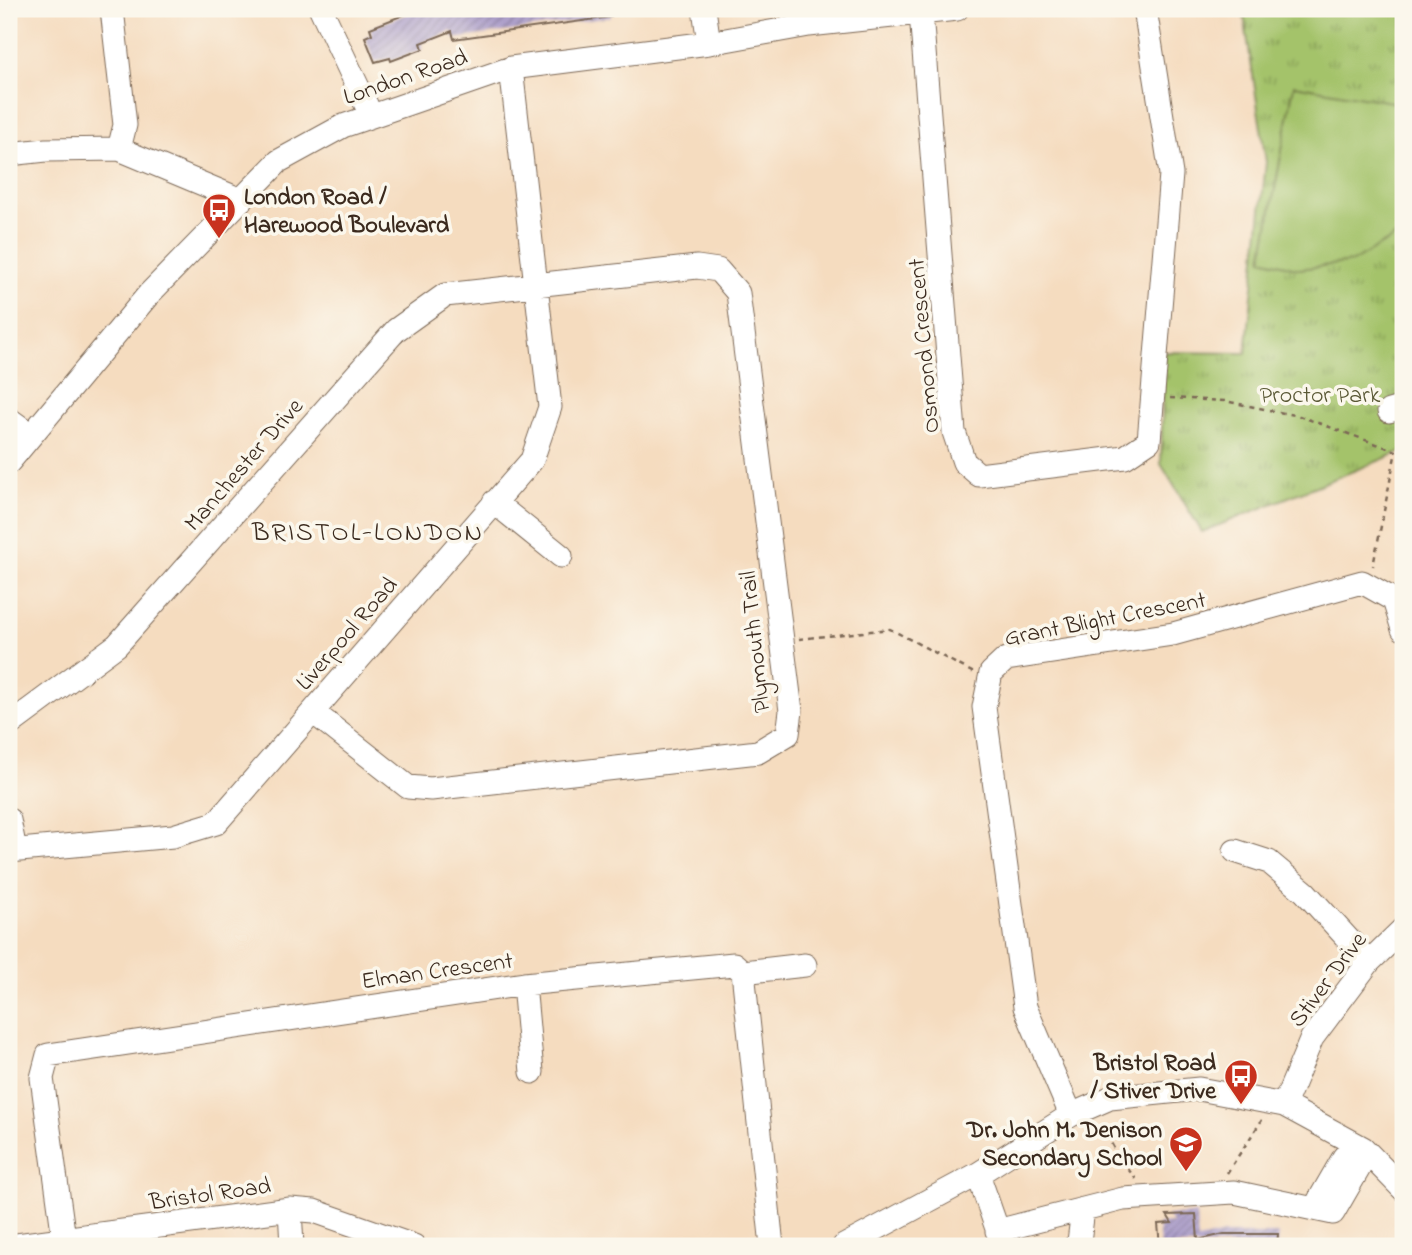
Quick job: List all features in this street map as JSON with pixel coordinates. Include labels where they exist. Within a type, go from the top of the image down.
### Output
[{"type":"street","points":[[112,9],[125,125],[119,149]]},
{"type":"street","points":[[321,9],[371,116]]},
{"type":"street","points":[[704,9],[709,43]]},
{"type":"street","points":[[809,25],[826,9]]},
{"type":"street","name":"London Road","points":[[9,462],[149,294],[279,161],[343,125],[511,68],[709,43],[809,25],[957,9]]},
{"type":"street","name":"Osmond Crescent","points":[[922,13],[954,432],[964,462],[979,475],[1125,457],[1149,441],[1171,174],[1145,9]]},
{"type":"street","name":"Liverpool Road","points":[[12,851],[173,836],[216,823],[532,460],[550,407],[511,68]]},
{"type":"street","points":[[9,154],[46,150],[119,149],[241,200]]},
{"type":"street","name":"Plymouth Trail","points":[[313,712],[408,787],[431,789],[758,752],[788,734],[791,711],[738,293],[718,270],[697,267],[536,286]]},
{"type":"street","name":"Manchester Drive","points":[[9,725],[117,645],[397,330],[445,295],[536,286]]},
{"type":"street","points":[[9,419],[31,435]]},
{"type":"street","points":[[494,502],[561,556]]},
{"type":"street","name":"Grant Blight Crescent","points":[[1071,1115],[1025,1007],[984,707],[991,673],[1006,659],[1173,634],[1362,582],[1369,586]]},
{"type":"street","points":[[1369,586],[1394,600],[1403,629]]},
{"type":"street","points":[[9,820],[12,851]]},
{"type":"street","points":[[1235,851],[1269,862],[1304,892],[1369,962]]},
{"type":"street","name":"Stiver Drive","points":[[1284,1105],[1312,1038],[1369,962],[1403,929]]},
{"type":"street","name":"Elman Crescent","points":[[65,1243],[42,1078],[48,1055],[524,984],[734,964],[743,972],[805,965]]},
{"type":"street","points":[[743,972],[772,1246]]},
{"type":"street","points":[[524,984],[532,1072]]},
{"type":"street","points":[[844,1246],[978,1174],[1071,1115],[1110,1098],[1199,1088],[1284,1105],[1363,1148],[1403,1189]]},
{"type":"street","points":[[978,1174],[1000,1239],[1083,1209],[1123,1199],[1234,1192],[1324,1211],[1359,1168],[1363,1148]]},
{"type":"street","points":[[290,1209],[292,1246]]},
{"type":"street","name":"Bristol Road","points":[[9,1246],[65,1243],[290,1209],[314,1212],[414,1246]]},
{"type":"street","points":[[1075,1246],[1079,1242],[1083,1209]]},
{"type":"path","points":[[1151,396],[1225,401],[1299,416],[1396,451],[1369,586]]},
{"type":"path","points":[[782,641],[890,629],[989,681]]},
{"type":"path","points":[[1213,1193],[1263,1119]]},
{"type":"path","points":[[1102,1126],[1119,1158],[1152,1197]]},
{"type":"green space","name":"Proctor Park","points":[[1243,9],[1403,9],[1403,451],[1202,532],[1161,464],[1164,352],[1246,353],[1266,162]]},
{"type":"green space","points":[[1294,85],[1403,104],[1403,232],[1352,262],[1300,269],[1262,259]]},
{"type":"building","points":[[419,9],[610,9],[611,17],[454,39],[452,31],[421,43],[423,49],[391,61],[390,58],[375,62],[365,37],[372,34],[370,28]]},
{"type":"building","points":[[1196,1214],[1198,1240],[1224,1234],[1278,1234],[1277,1246],[1160,1246],[1158,1224],[1172,1223],[1167,1215]]},
{"type":"place","name":"London Road / Harewood Boulevard","points":[[219,240]]},
{"type":"place","name":"Bristol Road / Stiver Drive","points":[[1241,1106]]},
{"type":"place","name":"Dr. John M. Denison Secondary School","points":[[1186,1173]]},
{"type":"district","name":"BRISTOL-LONDON","points":[[368,531]]}]
